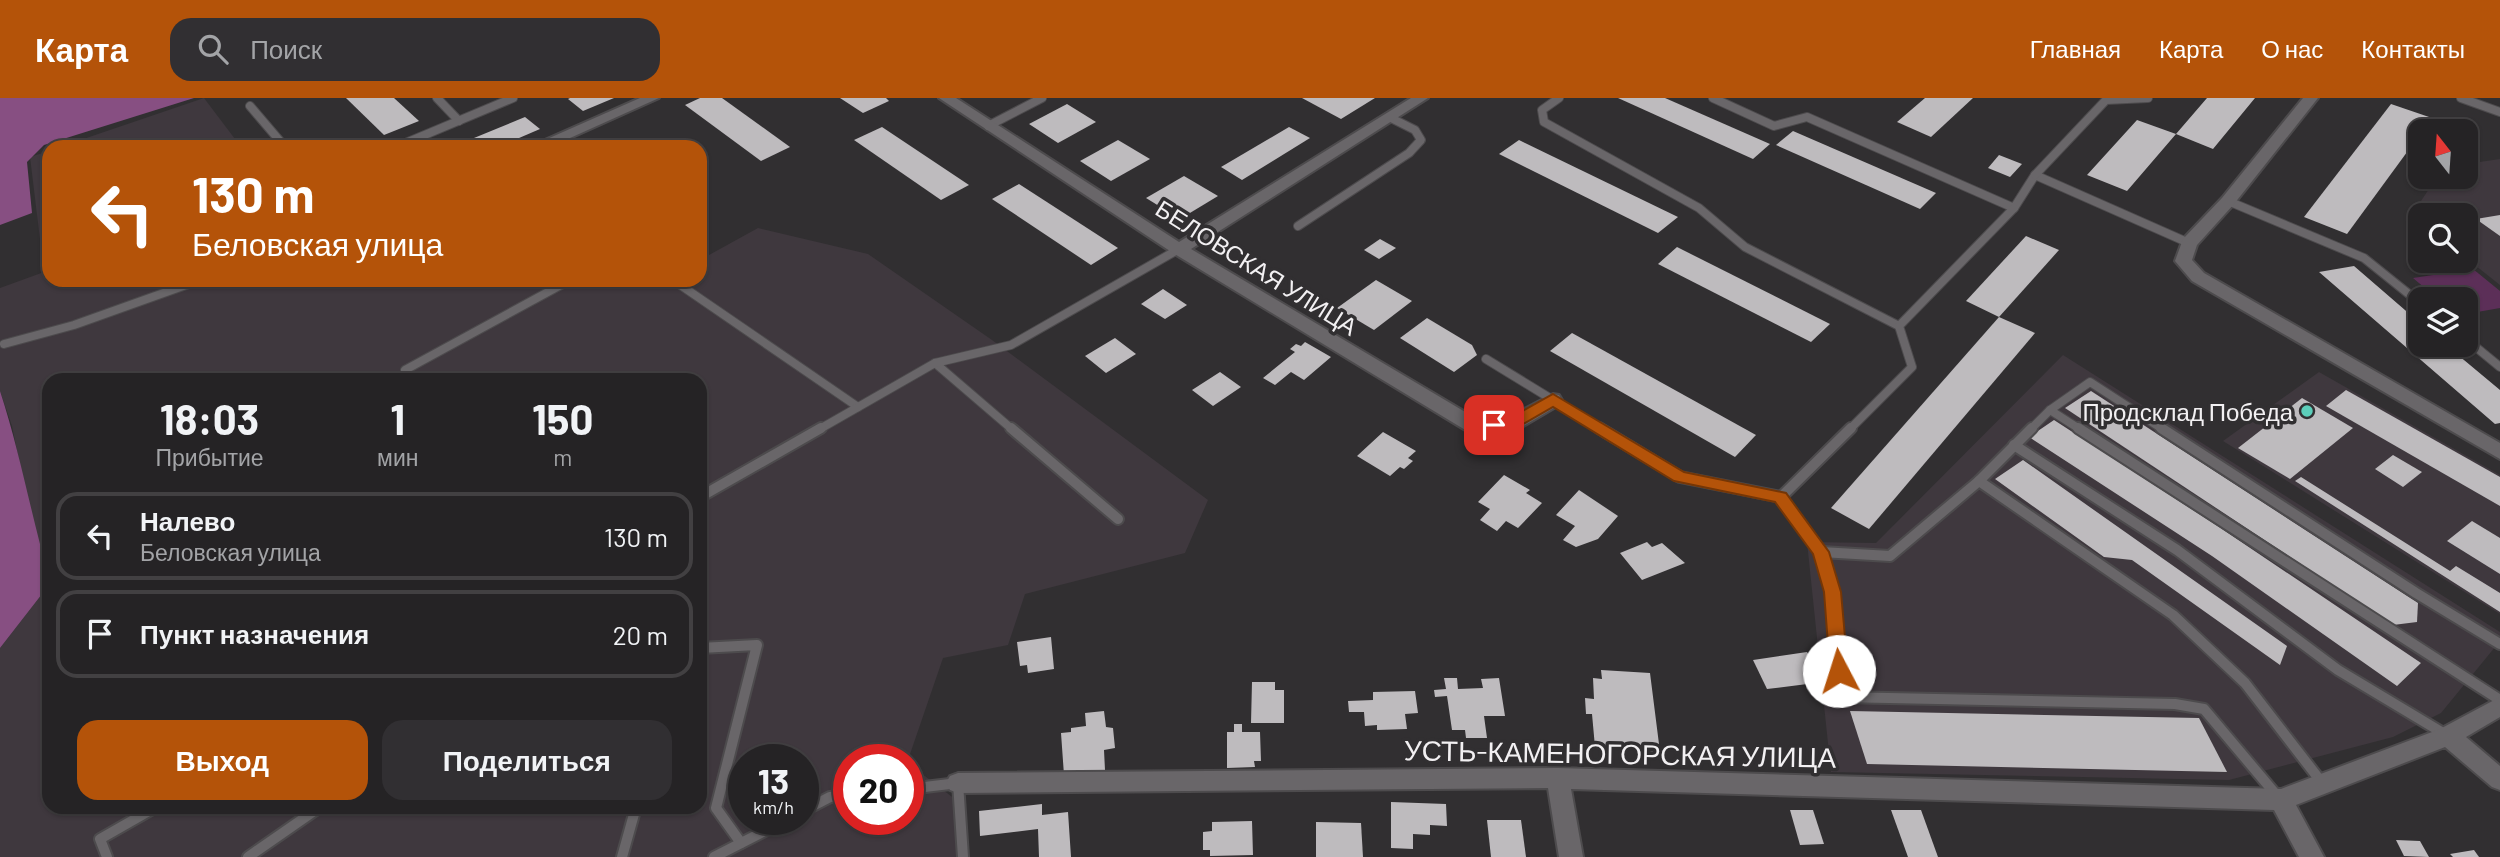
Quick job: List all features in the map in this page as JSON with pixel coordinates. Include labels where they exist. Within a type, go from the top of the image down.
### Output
[{"type":"street","points":[[553,140],[652,98]]},
{"type":"street","name":"БЕЛОВСКАЯ УЛИЦА","points":[[946,98],[1179,248],[1474,426],[1513,423],[1553,400]]},
{"type":"street","points":[[1179,248],[1422,98]]},
{"type":"street","points":[[2311,98],[2228,201],[2189,243],[2183,261],[2198,277],[2498,450]]},
{"type":"street","points":[[2312,857],[2281,800],[2448,736],[2500,706]]},
{"type":"street","points":[[2448,736],[2500,780]]},
{"type":"street","points":[[1558,778],[1571,857]]},
{"type":"street","name":"УСТЬ-КАМЕНОГОРСКАЯ УЛИЦА","points":[[958,783],[1558,778],[2281,800]]},
{"type":"lane","points":[[437,98],[459,121]]},
{"type":"lane","points":[[413,140],[513,98]]},
{"type":"lane","points":[[988,126],[1042,98]]},
{"type":"lane","points":[[1559,98],[1542,110],[1544,122],[1699,208],[1745,247],[1899,326],[1912,367],[1781,497]]},
{"type":"lane","points":[[1713,98],[1774,126],[1807,117],[2014,208]]},
{"type":"lane","points":[[1899,326],[2014,208],[2035,175],[2106,100],[2148,98]]},
{"type":"lane","points":[[2461,98],[2500,112]]},
{"type":"lane","points":[[250,106],[279,140]]},
{"type":"lane","points":[[1298,226],[1409,153],[1421,140],[1415,130],[1391,118]]},
{"type":"lane","points":[[2035,175],[2189,243]]},
{"type":"lane","points":[[2228,201],[2364,258],[2408,293]]},
{"type":"lane","points":[[707,493],[935,363],[1011,345],[1179,248]]},
{"type":"lane","points":[[4,344],[74,325],[180,287]]},
{"type":"lane","points":[[408,373],[405,370],[557,287]]},
{"type":"lane","points":[[683,287],[858,407]]},
{"type":"lane","points":[[2478,348],[2499,365]]},
{"type":"lane","points":[[1486,359],[1679,477],[1781,497],[1821,552],[1832,592],[1840,697],[2175,704],[2204,709],[2281,800]]},
{"type":"lane","points":[[935,363],[1118,519]]},
{"type":"lane","points":[[1821,552],[1890,556],[1979,481],[2050,410],[2090,382],[2500,644]]},
{"type":"lane","points":[[2050,410],[2500,700]]},
{"type":"lane","points":[[2014,445],[2177,550],[2338,670],[2448,736]]},
{"type":"lane","points":[[1979,481],[2174,615],[2245,683],[2323,784]]},
{"type":"lane","points":[[707,648],[757,645],[716,808],[741,843]]},
{"type":"lane","points":[[924,787],[958,783],[964,857]]},
{"type":"lane","points":[[107,857],[100,839],[144,814]]},
{"type":"lane","points":[[248,857],[310,814]]},
{"type":"lane","points":[[622,857],[634,814]]},
{"type":"lane","points":[[714,857],[757,835]]},
{"type":"shaded area","points":[[0,98],[194,98],[60,140],[42,140],[42,147],[27,162],[32,213],[0,225]]},
{"type":"shaded area","points":[[204,98],[236,140],[81,140]]},
{"type":"shaded area","points":[[42,153],[42,256],[30,157]]},
{"type":"shaded area","points":[[2500,159],[2500,285],[2478,268],[2478,203],[2420,203],[2429,189],[2478,189],[2478,162]]},
{"type":"shaded area","points":[[758,228],[868,254],[992,340],[1208,500],[1185,553],[1025,594],[1008,645],[943,658],[913,744],[833,744],[833,835],[924,835],[924,775],[956,800],[956,857],[0,857],[0,648],[42,594],[42,814],[707,814],[707,373],[42,373],[42,554],[29,510],[12,426],[0,391],[0,288],[42,273],[42,287],[707,287],[707,256]]},
{"type":"shaded area","points":[[2446,273],[2478,273],[2500,291],[2500,308],[2478,312],[2478,287],[2424,287],[2413,278]]},
{"type":"shaded area","points":[[2063,355],[2500,632],[2500,641],[2441,713],[2393,737],[2229,780],[1831,772],[1807,542],[1876,543]]},
{"type":"shaded area","points":[[2319,372],[2500,475],[2500,614],[2223,441]]},
{"type":"shaded area","points":[[0,391],[42,550],[42,594],[0,648]]},
{"type":"building","points":[[346,98],[394,98],[419,121],[384,135]]},
{"type":"building","points":[[614,98],[583,111],[568,99]]},
{"type":"building","points":[[700,98],[722,98],[790,147],[761,161],[685,105]]},
{"type":"building","points":[[840,98],[886,98],[889,101],[863,113]]},
{"type":"building","points":[[1302,98],[1375,98],[1341,119]]},
{"type":"building","points":[[1618,98],[1665,98],[1770,144],[1753,159]]},
{"type":"building","points":[[1925,98],[1973,98],[1931,137],[1897,122]]},
{"type":"building","points":[[2207,98],[2255,98],[2213,149],[2176,134]]},
{"type":"building","points":[[1067,104],[1096,122],[1058,143],[1029,124]]},
{"type":"building","points":[[2391,104],[2432,118],[2408,119],[2408,151],[2347,234],[2304,217]]},
{"type":"building","points":[[525,117],[540,129],[514,140],[469,140]]},
{"type":"building","points":[[2137,120],[2176,134],[2127,191],[2087,175]]},
{"type":"building","points":[[882,127],[969,185],[941,200],[854,140]]},
{"type":"building","points":[[1289,127],[1310,138],[1242,180],[1221,167]]},
{"type":"building","points":[[1793,131],[1936,193],[1920,209],[1776,145]]},
{"type":"building","points":[[1118,140],[1150,159],[1111,181],[1080,161]]},
{"type":"building","points":[[1519,140],[1678,217],[1658,233],[1499,154]]},
{"type":"building","points":[[1999,155],[2022,164],[2010,177],[1988,168]]},
{"type":"building","points":[[1184,176],[1218,196],[1180,219],[1146,198]]},
{"type":"building","points":[[1019,184],[1118,248],[1091,265],[992,199]]},
{"type":"building","points":[[2500,215],[2500,236],[2478,220]]},
{"type":"building","points":[[2026,236],[2059,250],[1999,317],[1966,301]]},
{"type":"building","points":[[1380,239],[1396,248],[1379,259],[1364,250]]},
{"type":"building","points":[[1677,247],[1830,324],[1811,342],[1658,264]]},
{"type":"building","points":[[2354,266],[2408,313],[2408,349],[2319,272]]},
{"type":"building","points":[[1376,280],[1412,301],[1374,330],[1337,308]]},
{"type":"building","points":[[1163,289],[1187,305],[1165,319],[1141,304]]},
{"type":"building","points":[[1999,317],[2035,333],[1869,529],[1831,508]]},
{"type":"building","points":[[1427,318],[1472,345],[1477,355],[1454,372],[1400,338]]},
{"type":"building","points":[[1572,333],[1756,435],[1735,457],[1550,351]]},
{"type":"building","points":[[1115,338],[1136,354],[1106,373],[1085,356]]},
{"type":"building","points":[[1305,342],[1331,357],[1304,380],[1291,372],[1275,385],[1263,378],[1295,352],[1290,349]]},
{"type":"building","points":[[2417,357],[2460,357],[2500,390],[2500,423],[2495,424]]},
{"type":"building","points":[[1220,372],[1241,387],[1213,406],[1192,390]]},
{"type":"building","points":[[2346,390],[2500,477],[2500,506],[2326,406]]},
{"type":"building","points":[[2091,391],[2418,603],[2417,622],[2393,625],[2065,408]]},
{"type":"building","points":[[2302,398],[2353,428],[2290,479],[2238,448]]},
{"type":"building","points":[[2054,420],[2421,663],[2397,686],[2212,556],[2029,437]]},
{"type":"building","points":[[1383,432],[1416,451],[1408,458],[1413,461],[1390,476],[1357,456]]},
{"type":"building","points":[[2393,455],[2422,472],[2403,487],[2375,469]]},
{"type":"building","points":[[2023,460],[2287,646],[2280,665],[2132,560],[2104,557],[1995,479]]},
{"type":"building","points":[[1504,475],[1530,490],[1526,493],[1542,503],[1518,528],[1506,521],[1497,531],[1480,520],[1490,509],[1478,502]]},
{"type":"building","points":[[2301,477],[2450,571],[2456,566],[2500,593],[2500,612],[2295,481]]},
{"type":"building","points":[[1579,490],[1618,516],[1598,539],[1576,547],[1563,540],[1575,526],[1556,515]]},
{"type":"building","points":[[2472,521],[2500,538],[2500,574],[2447,541]]},
{"type":"building","points":[[1647,542],[1652,547],[1662,543],[1685,563],[1642,580],[1620,553]]},
{"type":"building","points":[[1051,637],[1054,669],[1028,673],[1027,665],[1020,666],[1017,642]]},
{"type":"building","points":[[1807,652],[1823,682],[1767,689],[1753,660]]},
{"type":"building","points":[[1601,670],[1650,673],[1660,752],[1595,747],[1592,714],[1586,714],[1585,698],[1594,699],[1593,678],[1602,679]]},
{"type":"building","points":[[1444,678],[1457,678],[1458,689],[1483,688],[1481,679],[1499,678],[1505,716],[1484,716],[1487,738],[1466,738],[1465,730],[1452,730],[1447,696],[1435,697],[1434,690],[1446,689]]},
{"type":"building","points":[[1252,682],[1275,682],[1275,690],[1284,690],[1284,723],[1251,723]]},
{"type":"building","points":[[1415,691],[1418,713],[1405,714],[1407,729],[1377,730],[1377,725],[1365,726],[1364,712],[1349,712],[1348,701],[1373,700],[1373,692]]},
{"type":"building","points":[[1104,711],[1106,727],[1113,728],[1115,748],[1104,750],[1105,770],[1064,775],[1061,733],[1071,732],[1071,728],[1086,726],[1085,713]]},
{"type":"building","points":[[1850,711],[2199,718],[2227,772],[1867,764]]},
{"type":"building","points":[[1234,724],[1242,724],[1242,732],[1260,732],[1261,761],[1254,761],[1255,767],[1227,768],[1227,732],[1234,732]]},
{"type":"building","points":[[1391,802],[1446,804],[1447,826],[1430,825],[1430,835],[1413,834],[1413,849],[1391,848]]},
{"type":"building","points":[[1042,804],[1042,815],[1068,812],[1071,857],[1039,857],[1038,829],[980,836],[979,811]]},
{"type":"building","points":[[1790,810],[1813,810],[1824,844],[1800,845]]},
{"type":"building","points":[[1891,810],[1921,810],[1938,857],[1908,857]]},
{"type":"building","points":[[1487,820],[1521,820],[1526,857],[1491,857]]},
{"type":"building","points":[[1252,821],[1253,855],[1210,856],[1210,850],[1203,850],[1203,832],[1212,831],[1212,822]]},
{"type":"building","points":[[1316,822],[1361,823],[1363,857],[1316,857]]},
{"type":"building","points":[[2396,840],[2420,841],[2429,857],[2404,856]]},
{"type":"building","points":[[2474,850],[2479,857],[2453,857],[2450,854]]},
{"type":"place","name":"Продсклад Победа","points":[[2307,411]]},
{"type":"route","points":[[1494,425],[1513,423],[1553,400],[1679,477],[1781,497],[1821,552],[1832,592],[1839,671]]}]
